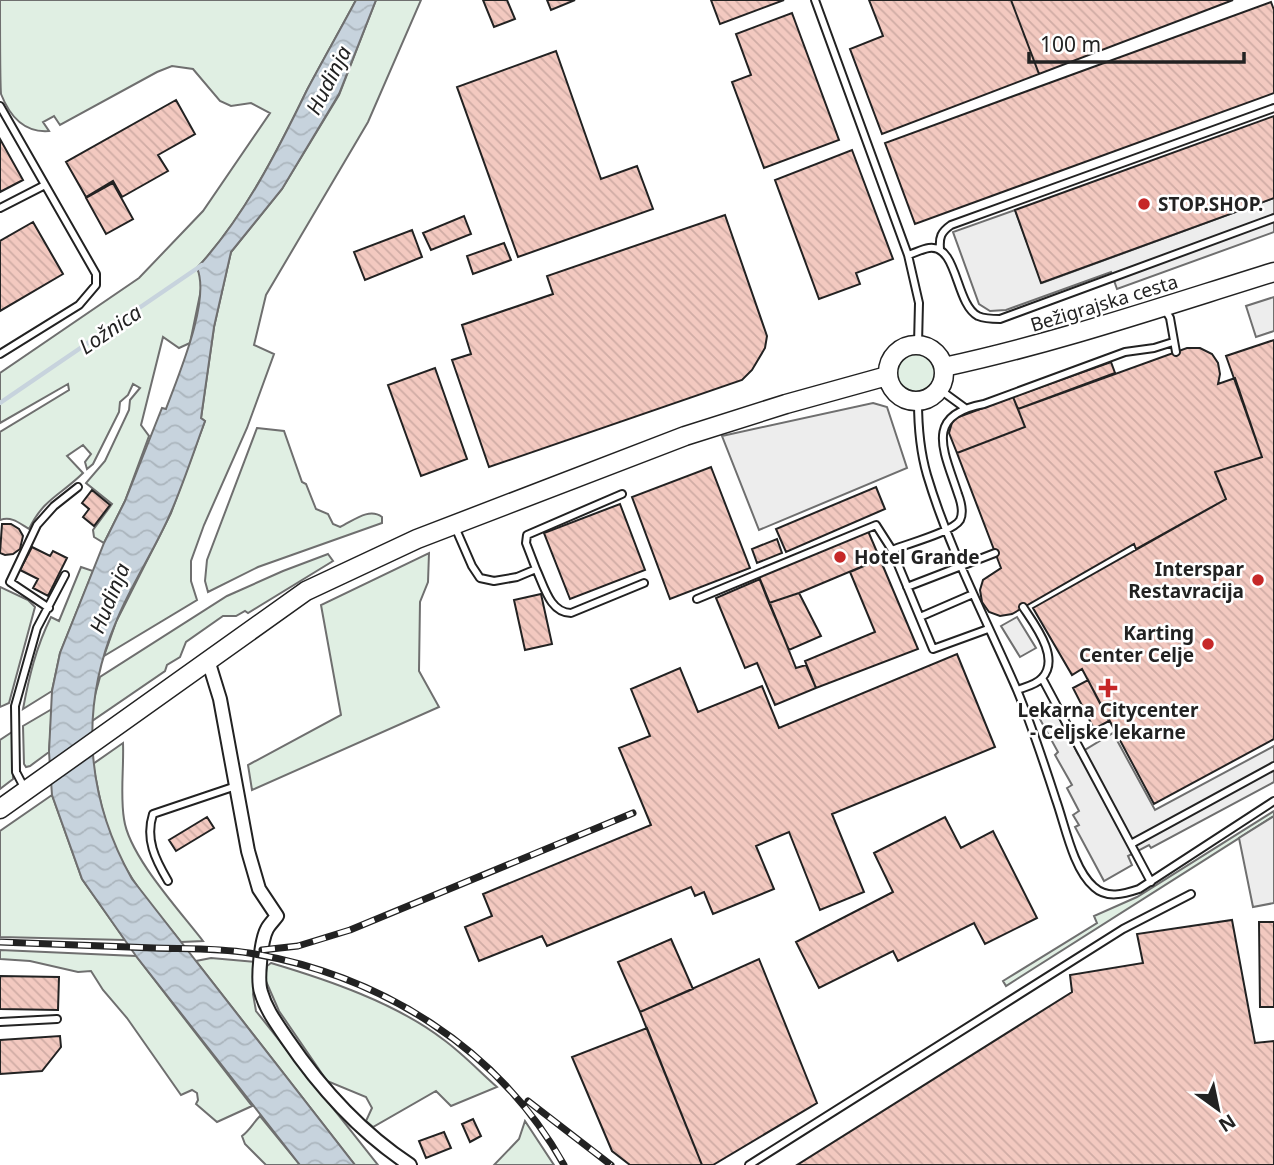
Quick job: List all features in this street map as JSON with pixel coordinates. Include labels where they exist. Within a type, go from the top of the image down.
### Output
[{"type":"street","name":"Bežigrajska cesta","points":[[944,367],[1080,334],[1274,272]]},
{"type":"street","points":[[918,344],[935,351],[944,367],[939,389],[933,395],[918,401],[897,395],[887,376],[887,368],[895,353],[909,345],[918,344]]},
{"type":"street","points":[[0,808],[306,591],[417,539],[685,436],[887,376]]},
{"type":"street","points":[[208,660],[220,699],[248,851],[259,889],[277,916],[266,930],[261,950],[260,990],[270,1013],[306,1067],[343,1110],[377,1141],[410,1165]]},
{"type":"lane","points":[[815,0],[908,255],[919,303],[918,344]]},
{"type":"lane","points":[[0,106],[96,274],[96,285],[79,304],[0,354]]},
{"type":"lane","points":[[1274,108],[951,225],[943,231],[939,239],[940,249],[950,261],[967,305],[975,315],[1000,319],[1274,218]]},
{"type":"lane","points":[[0,208],[45,185]]},
{"type":"lane","points":[[908,255],[930,247],[940,249]]},
{"type":"lane","points":[[1163,307],[1170,318],[1176,352]]},
{"type":"lane","points":[[892,550],[946,530],[959,522],[962,512],[943,447],[943,430],[949,418],[965,408],[985,404],[1125,352],[1173,342]]},
{"type":"lane","points":[[939,389],[965,408]]},
{"type":"lane","points":[[918,401],[918,423],[927,474],[946,530],[1017,690],[1042,754],[1073,851],[1094,888],[1107,894],[1121,895],[1151,882],[1274,801]]},
{"type":"lane","points":[[49,608],[10,582],[37,525],[54,506],[78,487]]},
{"type":"lane","points":[[621,494],[527,534],[526,543],[553,606],[562,613],[571,613],[644,583]]},
{"type":"lane","points":[[455,525],[471,566],[480,578],[494,581],[517,577],[536,569]]},
{"type":"lane","points":[[697,599],[876,526],[892,550],[933,649],[988,629]]},
{"type":"lane","points":[[907,587],[995,553]]},
{"type":"lane","points":[[29,789],[16,772],[15,706],[37,628],[65,575]]},
{"type":"lane","points":[[920,617],[974,594]]},
{"type":"lane","points":[[1017,690],[1042,678],[1047,669],[1048,657],[1044,641],[1023,607]]},
{"type":"lane","points":[[1042,678],[1151,882]]},
{"type":"lane","points":[[1130,844],[1274,766]]},
{"type":"lane","points":[[168,881],[154,859],[148,828],[153,814],[236,786]]},
{"type":"lane","points":[[750,1165],[1123,929],[1191,894]]},
{"type":"lane","points":[[0,1022],[57,1019]]},
{"type":"green space","points":[[0,0],[356,0],[245,206],[197,268],[203,280],[190,343],[179,348],[163,337],[141,425],[149,436],[125,501],[104,543],[94,537],[93,530],[112,504],[86,483],[105,461],[129,410],[130,400],[140,388],[133,384],[128,395],[120,402],[119,412],[93,464],[87,469],[85,462],[91,454],[83,445],[67,456],[83,473],[47,503],[29,529],[19,522],[0,520],[0,432],[69,390],[68,384],[0,423],[0,373],[139,278],[203,211],[270,113],[251,103],[231,106],[220,101],[193,69],[172,66],[60,125],[54,116],[43,122],[49,131],[32,129],[19,122],[1,94]]},
{"type":"green space","points":[[376,0],[421,0],[368,122],[266,295],[254,345],[274,354],[247,428],[191,561],[191,581],[197,600],[104,656],[116,622],[171,513],[205,421],[201,418],[214,327],[231,252],[282,189],[339,95]]},
{"type":"green space","points":[[915,352],[923,353],[929,358],[934,364],[934,380],[929,386],[923,391],[915,392],[907,391],[901,386],[896,380],[895,372],[896,364],[901,358],[907,353]]},
{"type":"green space","points":[[257,428],[284,431],[302,482],[306,484],[316,509],[328,514],[333,524],[340,527],[366,514],[377,514],[382,517],[382,523],[258,567],[208,592],[205,581],[207,560]]},
{"type":"green space","points":[[429,553],[428,582],[420,602],[419,671],[439,707],[252,790],[248,765],[341,715],[321,605]]},
{"type":"green space","points":[[328,554],[333,561],[248,613],[245,611],[236,616],[223,616],[186,642],[180,657],[167,665],[165,671],[92,721],[92,706],[100,677],[227,596]]},
{"type":"green space","points":[[81,567],[93,571],[60,653],[52,691],[23,709],[41,640],[51,617],[59,621]]},
{"type":"green space","points":[[0,587],[28,600],[35,607],[9,703],[0,707]]},
{"type":"green space","points":[[52,709],[49,752],[26,767],[23,726]]},
{"type":"green space","points":[[12,732],[13,779],[0,789],[0,740]]},
{"type":"green space","points":[[123,743],[122,801],[128,834],[145,866],[203,941],[181,942],[139,888],[113,842],[93,764]]},
{"type":"green space","points":[[52,795],[82,879],[125,940],[0,937],[0,831]]},
{"type":"green space","points":[[1274,811],[1274,816],[1006,986],[1003,981],[1097,923],[1094,916],[1137,897]]},
{"type":"green space","points":[[0,950],[136,956],[252,1106],[217,1122],[196,1104],[197,1093],[192,1090],[181,1095],[91,971],[78,972],[30,961],[0,959]]},
{"type":"green space","points":[[211,958],[257,962],[253,994],[256,1011],[378,1165],[355,1165],[196,961]]},
{"type":"green space","points":[[271,963],[338,985],[405,1015],[451,1045],[497,1087],[451,1106],[436,1091],[373,1127],[366,1121],[372,1108],[366,1097],[327,1081],[279,1011],[265,979],[267,966]]},
{"type":"green space","points":[[260,1116],[300,1165],[266,1165],[245,1144],[242,1136]]},
{"type":"green space","points":[[525,1121],[554,1165],[494,1165],[519,1139]]},
{"type":"shaded area","points":[[1274,198],[1274,232],[1117,289],[1111,272],[1006,310],[990,311],[979,304],[953,232],[1015,210],[1042,283]]},
{"type":"shaded area","points":[[1274,297],[1274,331],[1256,337],[1246,306]]},
{"type":"shaded area","points":[[873,403],[887,407],[907,468],[759,530],[722,436]]},
{"type":"shaded area","points":[[1017,617],[1036,648],[1020,657],[1001,626]]},
{"type":"shaded area","points":[[1052,703],[1078,754],[1113,733],[1155,810],[1274,746],[1274,782],[1151,848],[1149,845],[1128,856],[1132,865],[1104,881],[1075,827],[1079,825],[1073,815],[1079,811],[1067,788],[1072,785],[1036,712]]},
{"type":"shaded area","points":[[1274,816],[1274,903],[1253,907],[1239,838]]},
{"type":"water","name":"Hudinja","points":[[356,0],[376,0],[339,94],[282,189],[231,252],[214,327],[201,418],[205,421],[171,512],[116,622],[96,687],[93,720],[97,785],[105,816],[132,879],[355,1165],[300,1165],[136,956],[82,879],[52,795],[49,752],[52,691],[60,653],[162,408],[166,409],[185,358],[200,299],[197,268],[245,206]]},
{"type":"building","points":[[483,0],[507,0],[515,19],[494,27]]},
{"type":"building","points":[[547,0],[575,0],[551,10]]},
{"type":"building","points":[[711,0],[784,0],[720,24]]},
{"type":"building","points":[[869,0],[1011,0],[1039,74],[882,134],[850,49],[883,36]]},
{"type":"building","points":[[1011,0],[1233,0],[1039,74]]},
{"type":"building","points":[[1271,2],[1274,10],[1274,93],[915,224],[885,143]]},
{"type":"building","points":[[792,13],[839,140],[764,168],[732,82],[751,75],[736,34]]},
{"type":"building","points":[[556,51],[601,179],[637,166],[653,209],[518,257],[457,87]]},
{"type":"building","points":[[176,100],[195,134],[158,155],[168,171],[122,197],[113,181],[86,197],[66,162]]},
{"type":"building","name":"STOP.SHOP.","points":[[1274,116],[1274,198],[1041,283],[1015,210]]},
{"type":"building","points":[[0,139],[23,180],[0,192]]},
{"type":"building","points":[[852,150],[893,259],[856,273],[860,284],[819,299],[775,180]]},
{"type":"building","points":[[113,183],[133,219],[106,234],[86,198]]},
{"type":"building","points":[[725,215],[767,336],[765,348],[752,370],[742,380],[489,467],[452,360],[471,354],[462,325],[553,294],[547,276]]},
{"type":"building","points":[[464,216],[471,234],[431,250],[423,233]]},
{"type":"building","points":[[33,222],[63,274],[0,311],[0,241]]},
{"type":"building","points":[[412,230],[422,257],[365,280],[354,252]]},
{"type":"building","points":[[504,243],[511,260],[473,274],[467,256]]},
{"type":"building","points":[[1274,340],[1274,739],[1154,804],[1082,669],[1072,675],[1033,608],[1226,499],[1215,472],[1262,457],[1226,356]]},
{"type":"building","points":[[1187,348],[1200,348],[1212,354],[1218,363],[1218,384],[1235,378],[1262,457],[1215,472],[1226,499],[1136,549],[1134,544],[1012,614],[1000,616],[989,612],[982,602],[980,590],[983,580],[1001,568],[957,453],[1025,427],[1018,409]]},
{"type":"building","points":[[1111,362],[1115,373],[1018,409],[1013,397]]},
{"type":"building","points":[[435,368],[467,459],[421,476],[388,385]]},
{"type":"building","points":[[1013,397],[1025,427],[957,453],[949,433],[953,419]]},
{"type":"building","points":[[711,467],[750,568],[670,599],[632,497]]},
{"type":"building","points":[[876,487],[885,509],[786,552],[776,529]]},
{"type":"building","points":[[92,490],[110,505],[94,526],[83,517],[89,509],[82,503]]},
{"type":"building","points":[[620,504],[645,570],[570,599],[544,533]]},
{"type":"building","points":[[2,524],[11,524],[19,529],[23,536],[20,549],[13,554],[0,553]]},
{"type":"building","name":"Hotel Grande","points":[[868,531],[880,559],[769,603],[758,575]]},
{"type":"building","points":[[777,539],[782,553],[757,563],[752,549]]},
{"type":"building","points":[[32,547],[50,556],[53,551],[67,558],[48,596],[33,588],[38,579],[20,570]]},
{"type":"building","points":[[880,559],[918,649],[816,688],[805,661],[875,632],[850,572]]},
{"type":"building","points":[[760,579],[796,668],[806,665],[816,688],[775,705],[757,663],[745,668],[716,598]]},
{"type":"building","points":[[799,593],[821,636],[789,650],[769,603]]},
{"type":"building","points":[[541,594],[552,644],[525,650],[514,600]]},
{"type":"building","points":[[957,654],[995,747],[832,814],[864,892],[820,910],[789,832],[756,846],[774,889],[713,914],[704,892],[695,896],[691,887],[547,946],[542,936],[479,961],[465,927],[492,916],[483,894],[651,825],[619,748],[650,736],[631,689],[680,668],[698,712],[762,686],[779,728]]},
{"type":"building","points":[[1088,680],[1109,721],[1094,729],[1073,688]]},
{"type":"building","points":[[207,817],[214,828],[176,851],[169,840]]},
{"type":"building","points":[[945,817],[961,848],[993,831],[1037,918],[985,944],[974,923],[898,961],[893,951],[819,988],[796,942],[893,892],[874,853]]},
{"type":"building","points":[[1232,920],[1255,1043],[1274,1041],[1274,1165],[797,1165],[1072,992],[1070,975],[1143,963],[1137,934]]},
{"type":"building","points":[[1259,922],[1274,922],[1274,1007],[1260,1007]]},
{"type":"building","points":[[671,939],[693,989],[640,1012],[618,962]]},
{"type":"building","points":[[759,959],[817,1103],[713,1165],[702,1165],[640,1012]]},
{"type":"building","points":[[0,976],[59,977],[58,1010],[0,1009]]},
{"type":"building","points":[[647,1028],[702,1165],[630,1165],[612,1151],[572,1057]]},
{"type":"building","points":[[60,1036],[61,1047],[42,1071],[0,1074],[0,1040]]},
{"type":"building","points":[[473,1119],[481,1136],[470,1142],[462,1124]]},
{"type":"building","points":[[444,1132],[451,1148],[426,1158],[419,1141]]},
{"type":"waterway","name":"Ložnica","points":[[0,403],[202,265]]},
{"type":"railway","points":[[262,950],[298,946],[350,930],[633,813]]},
{"type":"railway","points":[[0,942],[237,951],[297,963],[344,979],[389,998],[431,1023],[470,1052],[506,1085],[537,1123],[564,1165]]},
{"type":"railway","points":[[528,1101],[611,1165]]},
{"type":"place","name":"STOP.SHOP.","points":[[1144,204]]},
{"type":"place","name":"Hotel Grande","points":[[840,557]]},
{"type":"place","name":"Interspar Restavracija","points":[[1258,580]]},
{"type":"place","name":"Karting Center Celje","points":[[1208,644]]},
{"type":"place","name":"Lekarna Citycenter - Celjske lekarne","points":[[1108,688]]}]
